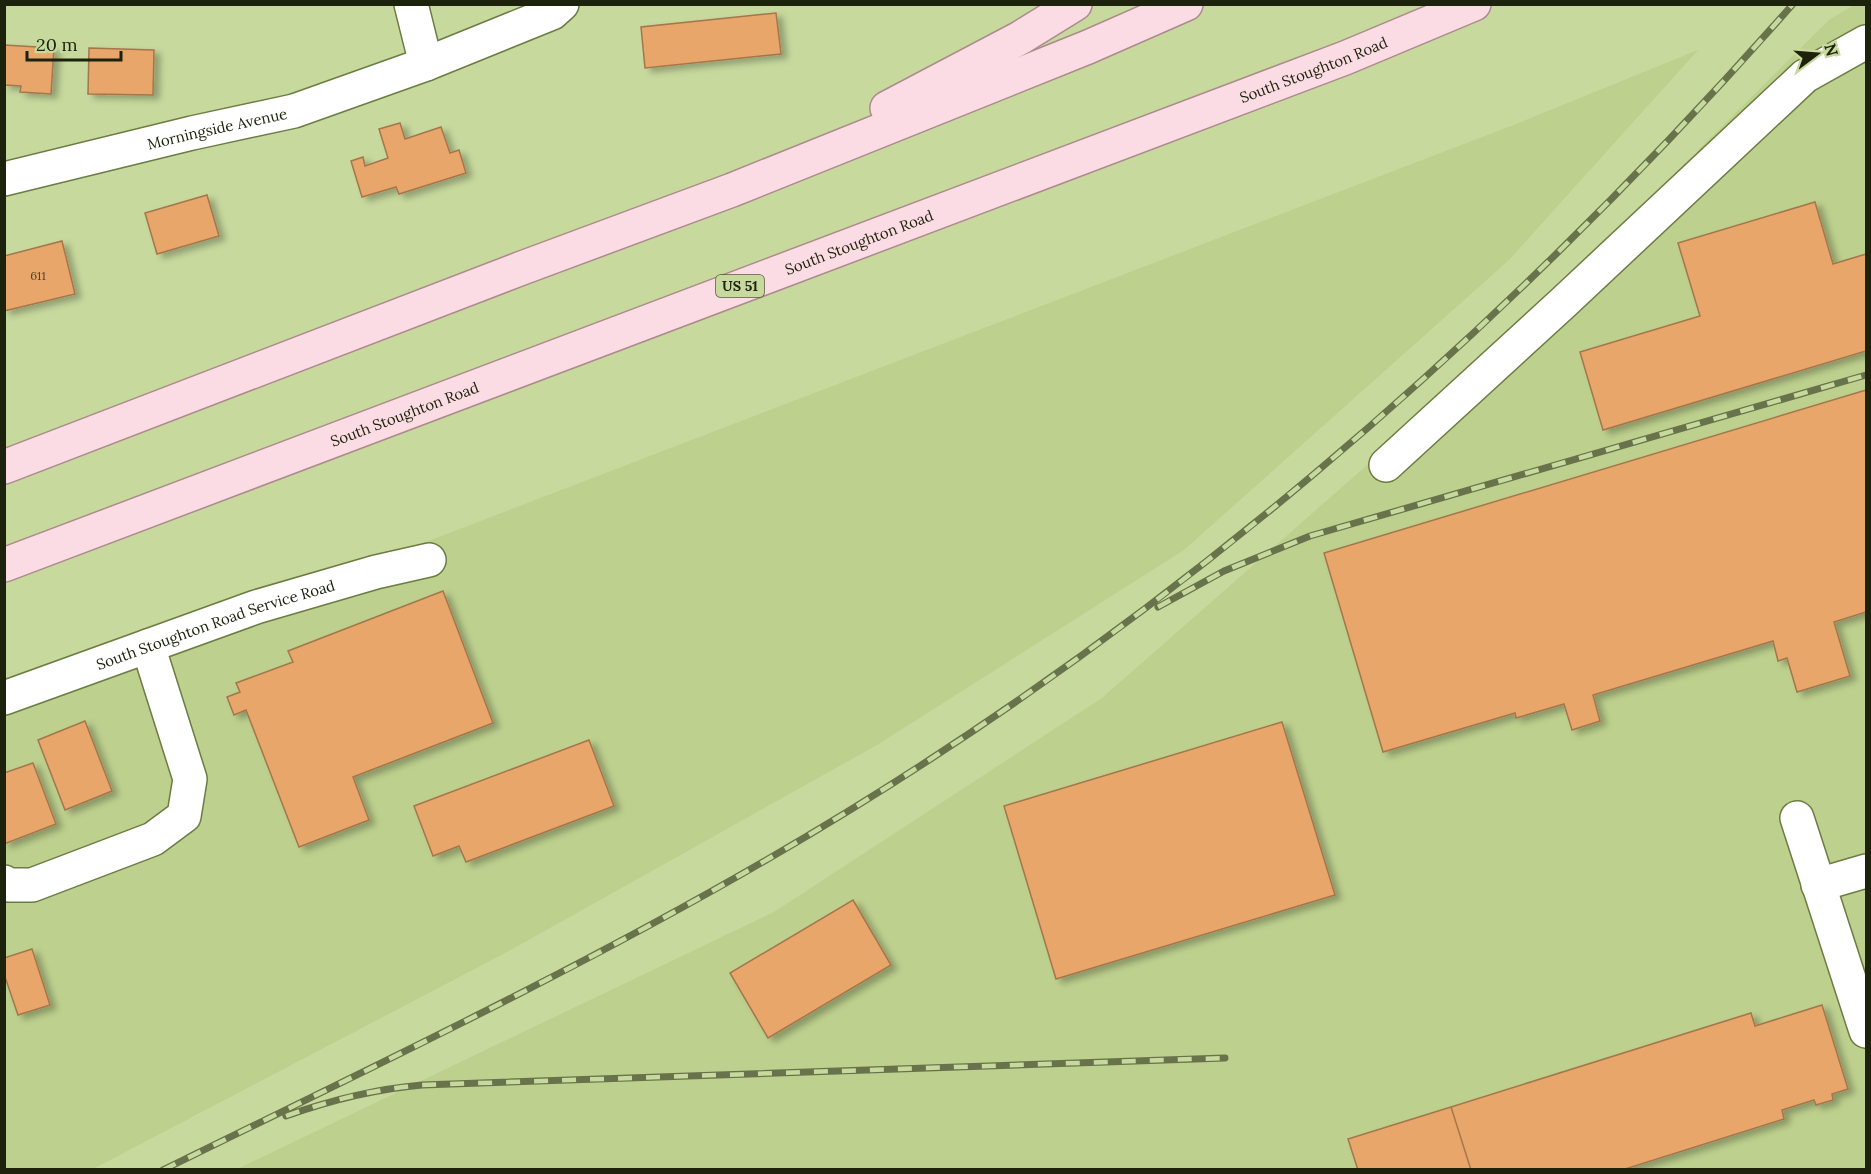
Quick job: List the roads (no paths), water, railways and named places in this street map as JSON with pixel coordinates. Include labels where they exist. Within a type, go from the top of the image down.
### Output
[{"type":"main road","points":[[732,190],[1020,38],[1076,4]]},
{"type":"main road","points":[[4,468],[522,268],[732,190],[1088,47],[1186,4]]},
{"type":"main road","name":"South Stoughton Road","points":[[4,565],[1345,58],[1474,4]]},
{"type":"street","points":[[411,4],[426,64]]},
{"type":"street","name":"Morningside Avenue","points":[[4,179],[192,133],[294,111],[426,64],[552,13],[562,4]]},
{"type":"street","points":[[1386,465],[1805,76],[1866,42]]},
{"type":"street","name":"South Stoughton Road Service Road","points":[[4,698],[256,607],[376,572],[429,560]]},
{"type":"street","points":[[4,882],[8,885],[32,885],[153,838],[184,816],[190,778],[148,646]]},
{"type":"street","points":[[1797,818],[1866,1031]]},
{"type":"street","points":[[1818,885],[1866,871]]},
{"type":"railway","points":[[163,1170],[468,1020],[694,901],[911,772],[1050,678],[1185,578],[1315,473],[1441,363],[1563,247],[1680,128],[1793,4]]},
{"type":"railway","points":[[1158,607],[1224,571],[1310,536],[1866,375]]},
{"type":"railway","points":[[286,1116],[353,1096],[422,1085],[1225,1058]]}]
